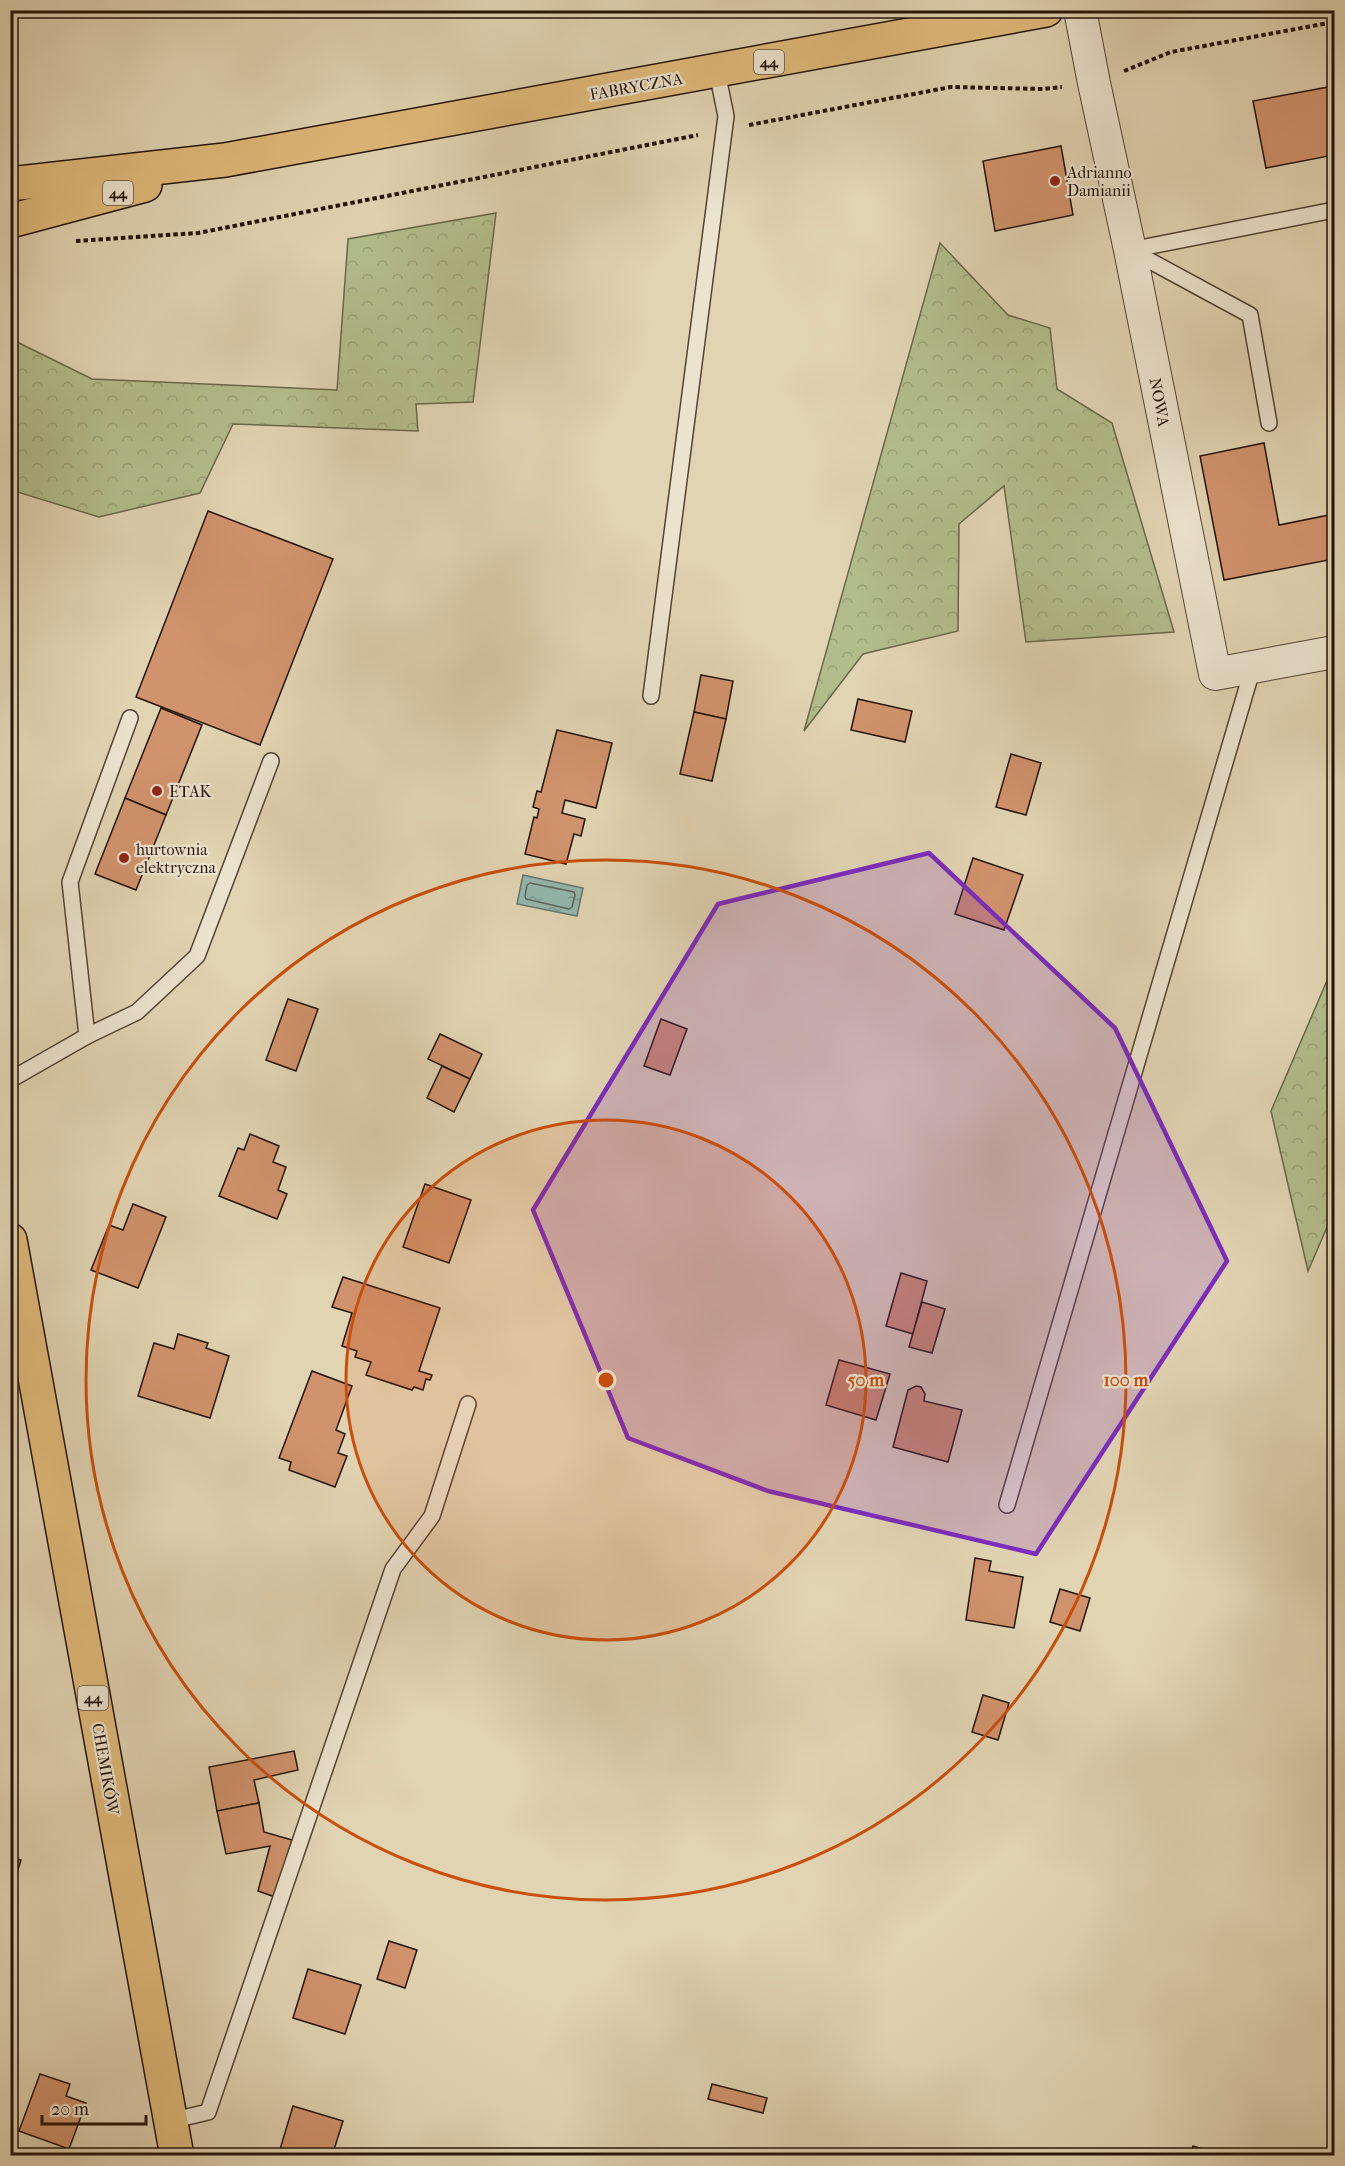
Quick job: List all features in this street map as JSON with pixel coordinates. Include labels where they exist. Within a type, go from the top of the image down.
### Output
[{"type":"main road","name":"FABRYCZNA","points":[[10,184],[225,160],[717,72],[1046,10]]},
{"type":"main road","name":"FABRYCZNA","points":[[10,221],[112,195],[225,160]]},
{"type":"main road","name":"CHEMIKÓW","points":[[10,1240],[177,2156]]},
{"type":"street","name":"NOWA","points":[[1080,10],[1215,674],[1335,652]]},
{"type":"lane","points":[[651,696],[726,116],[717,72]]},
{"type":"lane","points":[[1130,250],[1335,210]]},
{"type":"lane","points":[[1130,250],[1250,315],[1269,423]]},
{"type":"lane","points":[[1007,1505],[1253,667]]},
{"type":"lane","points":[[87,1036],[70,882],[130,718]]},
{"type":"lane","points":[[10,1080],[87,1036],[137,1012],[197,956],[271,761]]},
{"type":"lane","points":[[170,2121],[208,2112],[393,1569],[432,1516],[468,1404]]},
{"type":"path","points":[[72,241],[198,233],[951,87],[1043,89],[1094,83],[1171,52],[1335,22]]},
{"type":"highlighted area","points":[[929,853],[1115,1028],[1227,1261],[1036,1554],[768,1491],[628,1438],[533,1210],[718,904]]},
{"type":"green space","points":[[496,213],[473,402],[416,404],[418,431],[233,424],[200,493],[99,517],[11,490],[11,339],[92,379],[337,390],[348,239]]},
{"type":"green space","points":[[940,243],[1008,315],[1050,328],[1057,389],[1112,423],[1174,632],[1026,642],[1004,486],[959,524],[958,631],[863,654],[804,731]]},
{"type":"green space","points":[[1329,976],[1334,978],[1334,1211],[1308,1271],[1271,1111]]},
{"type":"water","points":[[523,875],[583,888],[577,916],[517,904]]},
{"type":"building","points":[[1334,86],[1334,155],[1266,168],[1253,101]]},
{"type":"building","points":[[1061,146],[1073,215],[995,231],[983,161]]},
{"type":"building","points":[[1264,443],[1279,525],[1334,514],[1334,559],[1224,580],[1200,456]]},
{"type":"building","points":[[208,511],[333,559],[260,745],[136,697]]},
{"type":"building","points":[[701,675],[733,681],[726,719],[694,712]]},
{"type":"building","points":[[858,699],[912,711],[905,742],[851,730]]},
{"type":"building","points":[[161,708],[202,725],[166,815],[125,798]]},
{"type":"building","points":[[694,712],[726,719],[712,781],[680,774]]},
{"type":"building","points":[[557,730],[612,743],[596,808],[565,800],[562,813],[585,819],[581,836],[574,834],[566,864],[525,854],[534,817],[537,818],[539,809],[533,807],[537,791],[541,792]]},
{"type":"building","points":[[1011,754],[1041,763],[1026,815],[996,807]]},
{"type":"building","points":[[125,798],[166,815],[136,890],[95,874]]},
{"type":"building","points":[[973,858],[1023,875],[1004,930],[955,914]]},
{"type":"building","points":[[288,999],[318,1009],[296,1071],[266,1060]]},
{"type":"building","points":[[661,1019],[687,1029],[670,1075],[644,1066]]},
{"type":"building","points":[[440,1034],[482,1054],[470,1079],[428,1059]]},
{"type":"building","points":[[442,1066],[470,1079],[454,1112],[427,1098]]},
{"type":"building","points":[[250,1134],[279,1146],[273,1162],[286,1167],[278,1190],[287,1194],[277,1219],[219,1196],[238,1148],[244,1150]]},
{"type":"building","points":[[425,1184],[471,1200],[449,1263],[403,1247]]},
{"type":"building","points":[[133,1204],[166,1217],[138,1288],[91,1270],[109,1225],[123,1230]]},
{"type":"building","points":[[901,1273],[927,1281],[913,1334],[886,1326]]},
{"type":"building","points":[[343,1277],[440,1308],[419,1371],[432,1375],[430,1380],[426,1379],[423,1390],[414,1387],[412,1390],[366,1375],[371,1362],[355,1357],[357,1351],[342,1346],[352,1313],[332,1307]]},
{"type":"building","points":[[922,1302],[945,1309],[932,1353],[909,1347]]},
{"type":"building","points":[[178,1334],[208,1343],[206,1348],[229,1356],[210,1418],[138,1396],[154,1343],[174,1349]]},
{"type":"building","points":[[839,1360],[890,1374],[876,1420],[826,1405]]},
{"type":"building","points":[[312,1371],[352,1386],[336,1430],[345,1434],[338,1453],[347,1456],[335,1487],[289,1470],[291,1462],[279,1458]]},
{"type":"building","points":[[916,1386],[921,1387],[925,1394],[924,1401],[962,1410],[948,1462],[893,1447],[908,1390]]},
{"type":"building","points":[[975,1558],[991,1561],[989,1571],[1023,1577],[1014,1628],[966,1620]]},
{"type":"building","points":[[1060,1589],[1090,1598],[1080,1631],[1050,1622]]},
{"type":"building","points":[[983,1695],[1009,1703],[998,1740],[972,1732]]},
{"type":"building","points":[[294,1751],[298,1770],[254,1780],[259,1803],[217,1811],[209,1767]]},
{"type":"building","points":[[259,1803],[264,1832],[292,1840],[275,1897],[258,1891],[270,1846],[226,1854],[217,1811]]},
{"type":"building","points":[[10,1857],[21,1860],[10,1895]]},
{"type":"building","points":[[389,1941],[417,1950],[405,1988],[377,1979]]},
{"type":"building","points":[[308,1969],[361,1985],[345,2034],[293,2018]]},
{"type":"building","points":[[40,2074],[70,2084],[66,2096],[86,2103],[69,2149],[19,2131]]},
{"type":"building","points":[[712,2084],[767,2098],[763,2113],[708,2099]]},
{"type":"building","points":[[293,2106],[343,2121],[332,2156],[278,2156]]},
{"type":"building","points":[[1193,2146],[1223,2155],[1223,2156],[1190,2156]]},
{"type":"place","name":"Adrianno Damianii","points":[[1055,181]]},
{"type":"place","name":"ETAK","points":[[157,791]]},
{"type":"place","name":"hurtownia elektryczna","points":[[124,858]]}]
